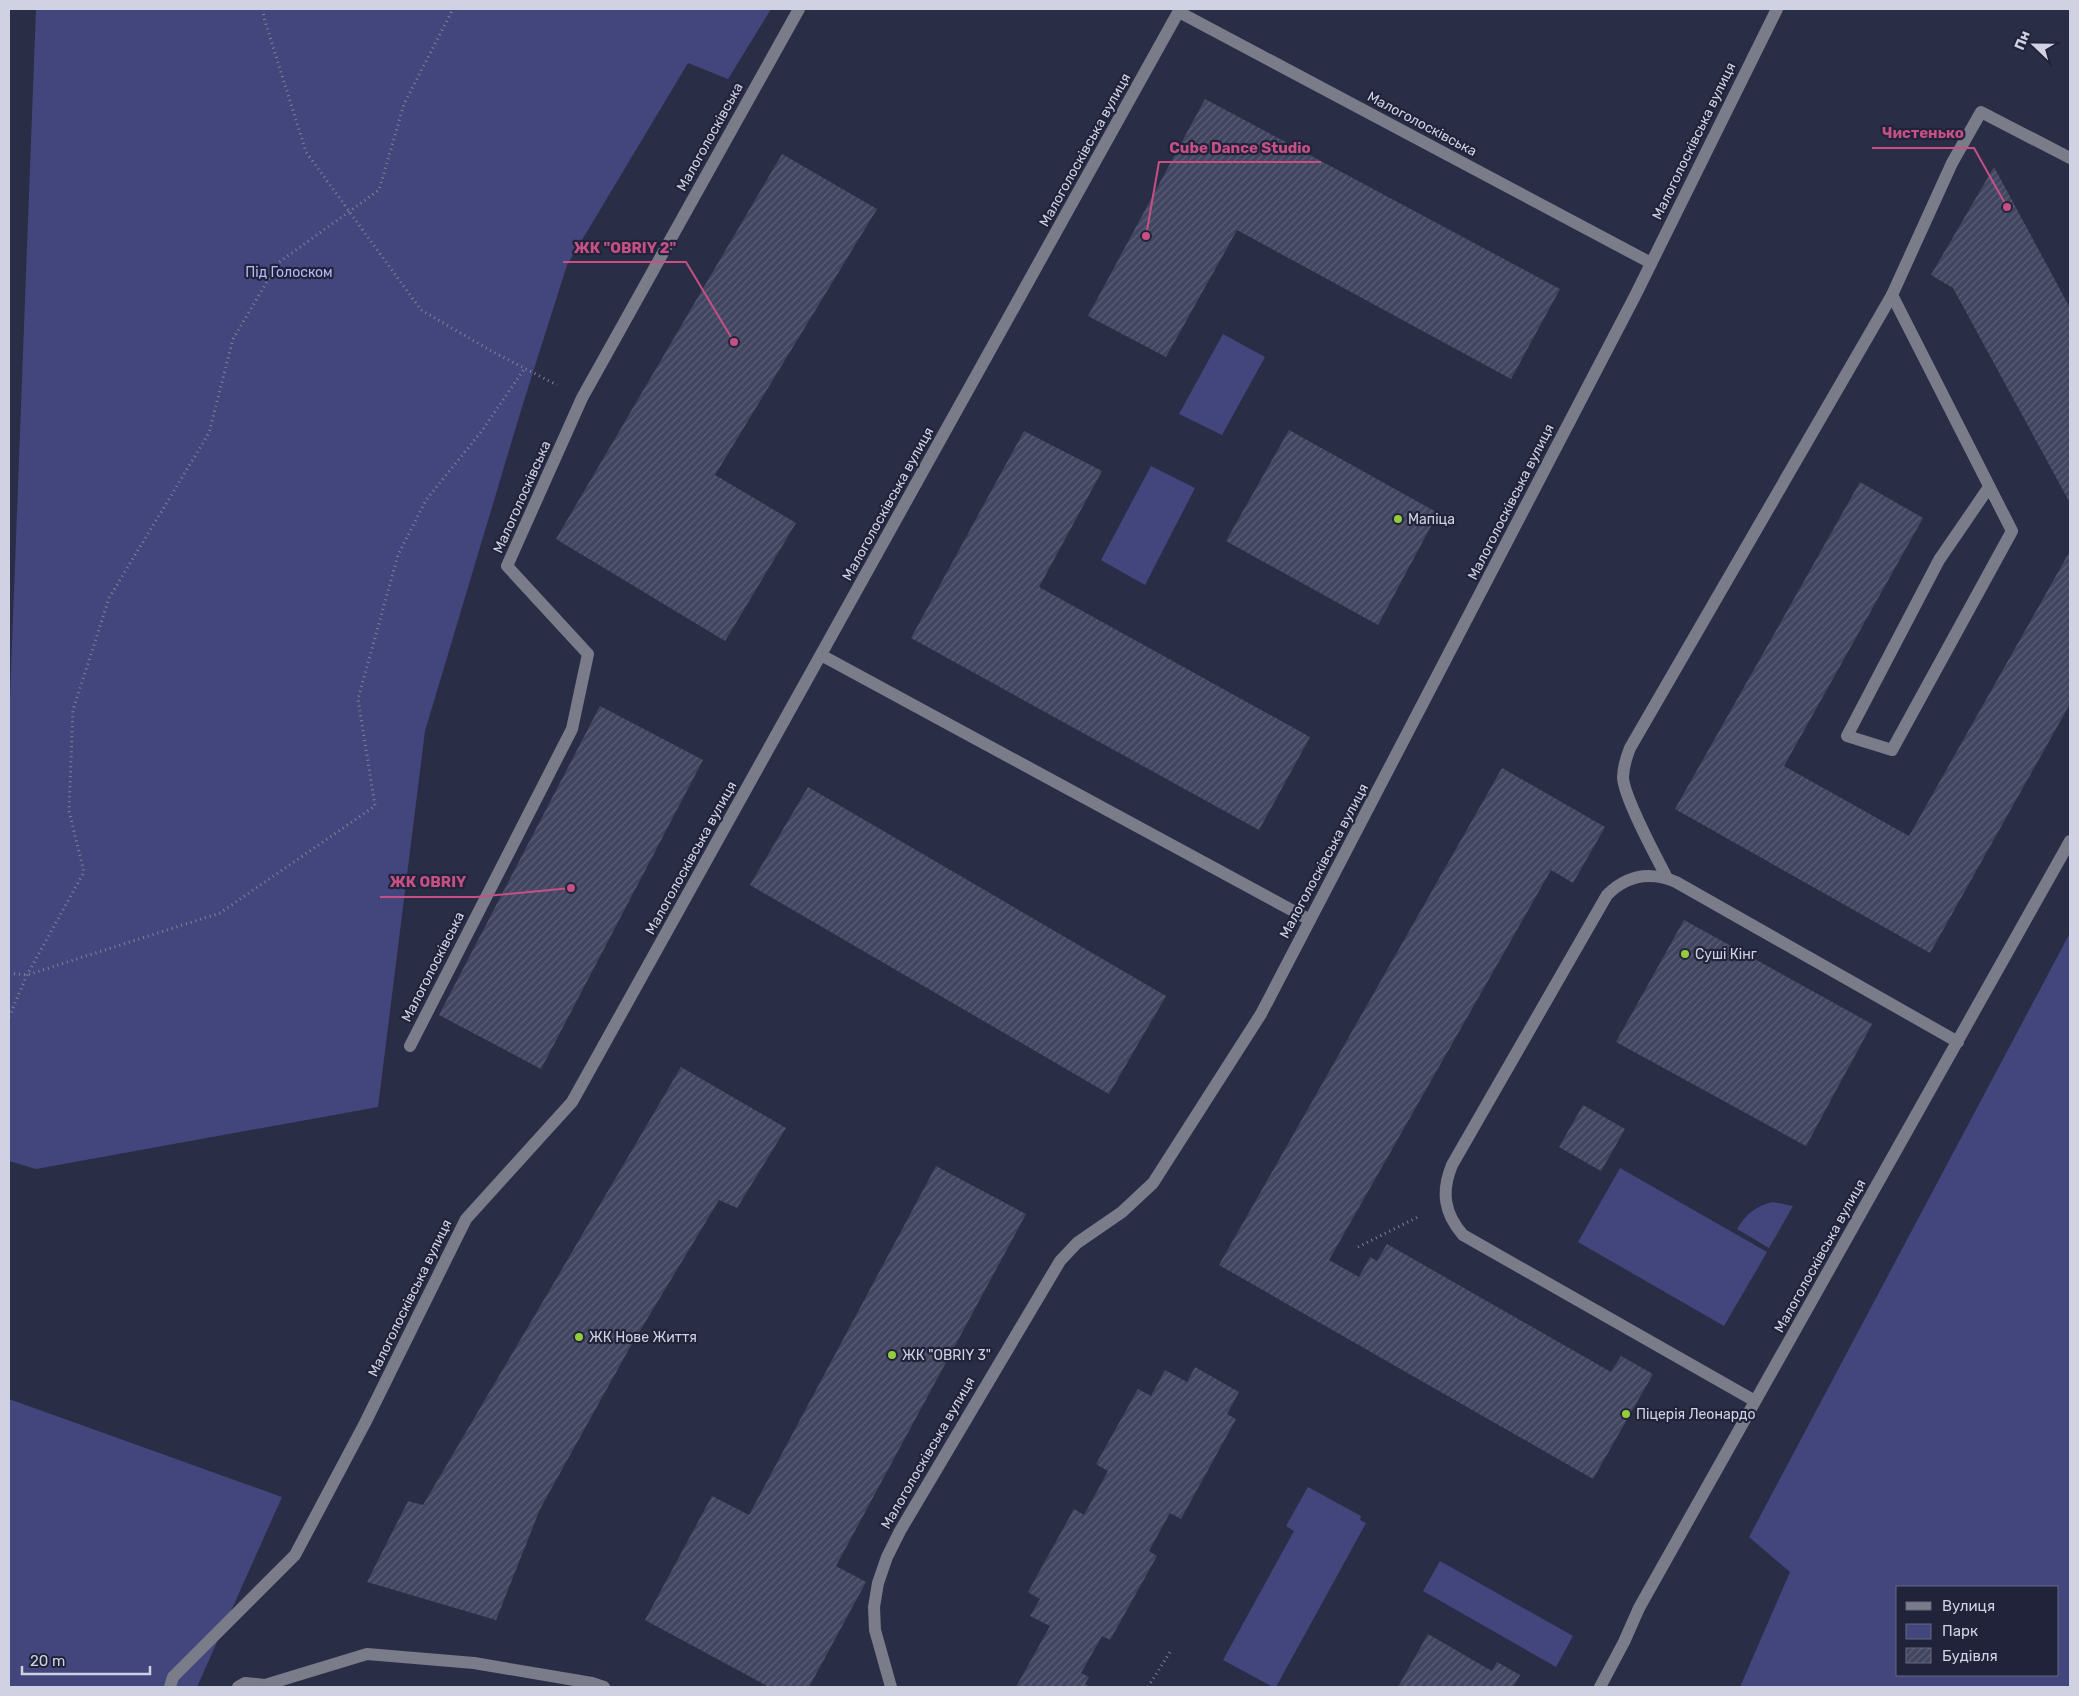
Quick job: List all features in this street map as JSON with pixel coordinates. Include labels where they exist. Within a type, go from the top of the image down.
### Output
[{"type":"street","name":"Малоголосківська","points":[[410,1046],[572,729],[588,654],[507,566],[582,398],[799,9]]},
{"type":"street","name":"Малоголосківська вулиця","points":[[891,1687],[875,1630],[874,1607],[878,1583],[900,1531],[1045,1283],[1060,1261],[1077,1243],[1122,1212],[1153,1184],[1261,1014],[1651,263],[1777,9]]},
{"type":"street","name":"Малоголосківська","points":[[1180,10],[1651,263]]},
{"type":"street","name":"Малоголосківська вулиця","points":[[171,1682],[295,1555],[365,1423],[466,1219],[572,1102],[1180,10]]},
{"type":"street","points":[[1666,878],[1623,779],[1624,763],[1630,748],[1892,295],[1952,163],[1981,112],[2070,158]]},
{"type":"street","points":[[1892,295],[2012,531],[1892,750],[1848,736],[1939,560],[1989,487]]},
{"type":"street","points":[[821,655],[1310,920]]},
{"type":"street","name":"Малоголосківська вулиця","points":[[1600,1687],[1624,1642],[1639,1608],[2070,841]]},
{"type":"street","points":[[1755,1401],[1463,1235],[1450,1218],[1446,1204],[1445,1186],[1452,1165],[1607,895],[1615,887],[1634,877],[1655,876],[1666,878],[1958,1042]]},
{"type":"street","points":[[238,1687],[245,1683],[265,1686],[367,1654],[474,1663],[592,1683],[604,1687]]},
{"type":"path","points":[[263,9],[264,18],[306,152],[420,310],[582,398]]},
{"type":"path","points":[[9,1017],[27,975],[84,872],[69,811],[73,710],[110,598],[209,433],[232,339],[278,263],[379,190],[404,104],[453,9]]},
{"type":"path","points":[[9,973],[27,975],[220,913],[375,806],[358,699],[398,555],[426,500],[481,432],[524,368]]},
{"type":"path","points":[[1358,1247],[1446,1204]]},
{"type":"path","points":[[1148,1687],[1170,1652]]},
{"type":"green space","name":"Під Голоском","points":[[36,9],[771,9],[728,79],[688,63],[567,265],[522,407],[425,731],[378,1107],[36,1169],[9,1161],[9,723]]},
{"type":"green space","points":[[1223,334],[1265,357],[1222,435],[1179,414]]},
{"type":"green space","points":[[1151,466],[1195,488],[1145,585],[1101,560]]},
{"type":"green space","points":[[2070,933],[2070,1687],[1740,1687],[1790,1572],[1749,1537]]},
{"type":"green space","points":[[1620,1168],[1767,1252],[1724,1326],[1578,1242]]},
{"type":"green space","points":[[1773,1202],[1793,1206],[1769,1248],[1737,1229],[1752,1211]]},
{"type":"green space","points":[[9,1399],[282,1497],[197,1687],[9,1687]]},
{"type":"green space","points":[[1308,1487],[1361,1516],[1360,1520],[1366,1523],[1276,1687],[1273,1687],[1223,1660],[1294,1531],[1286,1526]]},
{"type":"green space","points":[[1440,1561],[1573,1636],[1556,1667],[1423,1591]]},
{"type":"building","points":[[1205,99],[1560,289],[1511,379],[1237,230],[1166,357],[1088,316]]},
{"type":"building","points":[[782,154],[877,209],[715,475],[796,523],[725,641],[556,539]]},
{"type":"building","points":[[1994,167],[2070,308],[2070,503],[1953,288],[1931,275]]},
{"type":"building","points":[[1289,430],[1438,513],[1378,625],[1226,541]]},
{"type":"building","points":[[1024,431],[1102,471],[1039,587],[1310,737],[1259,830],[911,638]]},
{"type":"building","points":[[1860,482],[1923,518],[1784,766],[1909,836],[2070,551],[2070,704],[1930,953],[1675,809]]},
{"type":"building","points":[[600,706],[703,760],[541,1069],[439,1015]]},
{"type":"building","points":[[1502,768],[1605,827],[1573,883],[1551,870],[1329,1260],[1359,1277],[1370,1257],[1377,1261],[1387,1244],[1611,1372],[1621,1356],[1653,1374],[1593,1479],[1219,1265]]},
{"type":"building","points":[[808,787],[1166,996],[1109,1094],[750,885]]},
{"type":"building","points":[[1684,920],[1872,1024],[1806,1146],[1616,1042]]},
{"type":"building","name":"ЖК Нове Життя","points":[[681,1067],[786,1128],[737,1208],[719,1200],[629,1349],[540,1509],[496,1620],[367,1582],[408,1501],[423,1505]]},
{"type":"building","points":[[1583,1105],[1625,1129],[1601,1171],[1559,1147]]},
{"type":"building","name":"ЖК \"OBRIY 3\"","points":[[936,1166],[1026,1214],[836,1566],[866,1582],[809,1687],[769,1687],[645,1620],[712,1496],[749,1515]]},
{"type":"building","points":[[1195,1367],[1239,1392],[1227,1414],[1236,1419],[1181,1519],[1170,1513],[1149,1551],[1157,1556],[1110,1640],[1102,1636],[1081,1673],[1089,1677],[1085,1684],[1091,1687],[1016,1687],[1050,1626],[1030,1616],[1040,1599],[1028,1592],[1074,1509],[1084,1515],[1108,1471],[1096,1464],[1138,1389],[1151,1396],[1165,1370],[1187,1382]]},
{"type":"building","points":[[1428,1634],[1492,1671],[1497,1662],[1520,1675],[1513,1687],[1398,1687]]},
{"type":"place","name":"Чистенько","points":[[2007,207]]},
{"type":"place","name":"Cube Dance Studio","points":[[1146,236]]},
{"type":"place","name":"ЖК \"OBRIY 2\"","points":[[734,342]]},
{"type":"place","name":"Мапіца","points":[[1398,519]]},
{"type":"place","name":"ЖК OBRIY","points":[[571,888]]},
{"type":"place","name":"Суші Кінг","points":[[1685,954]]},
{"type":"place","name":"ЖК Нове Життя","points":[[579,1337]]},
{"type":"place","name":"ЖК \"OBRIY 3\"","points":[[892,1355]]},
{"type":"place","name":"Піцерія Леонардо","points":[[1626,1414]]}]
